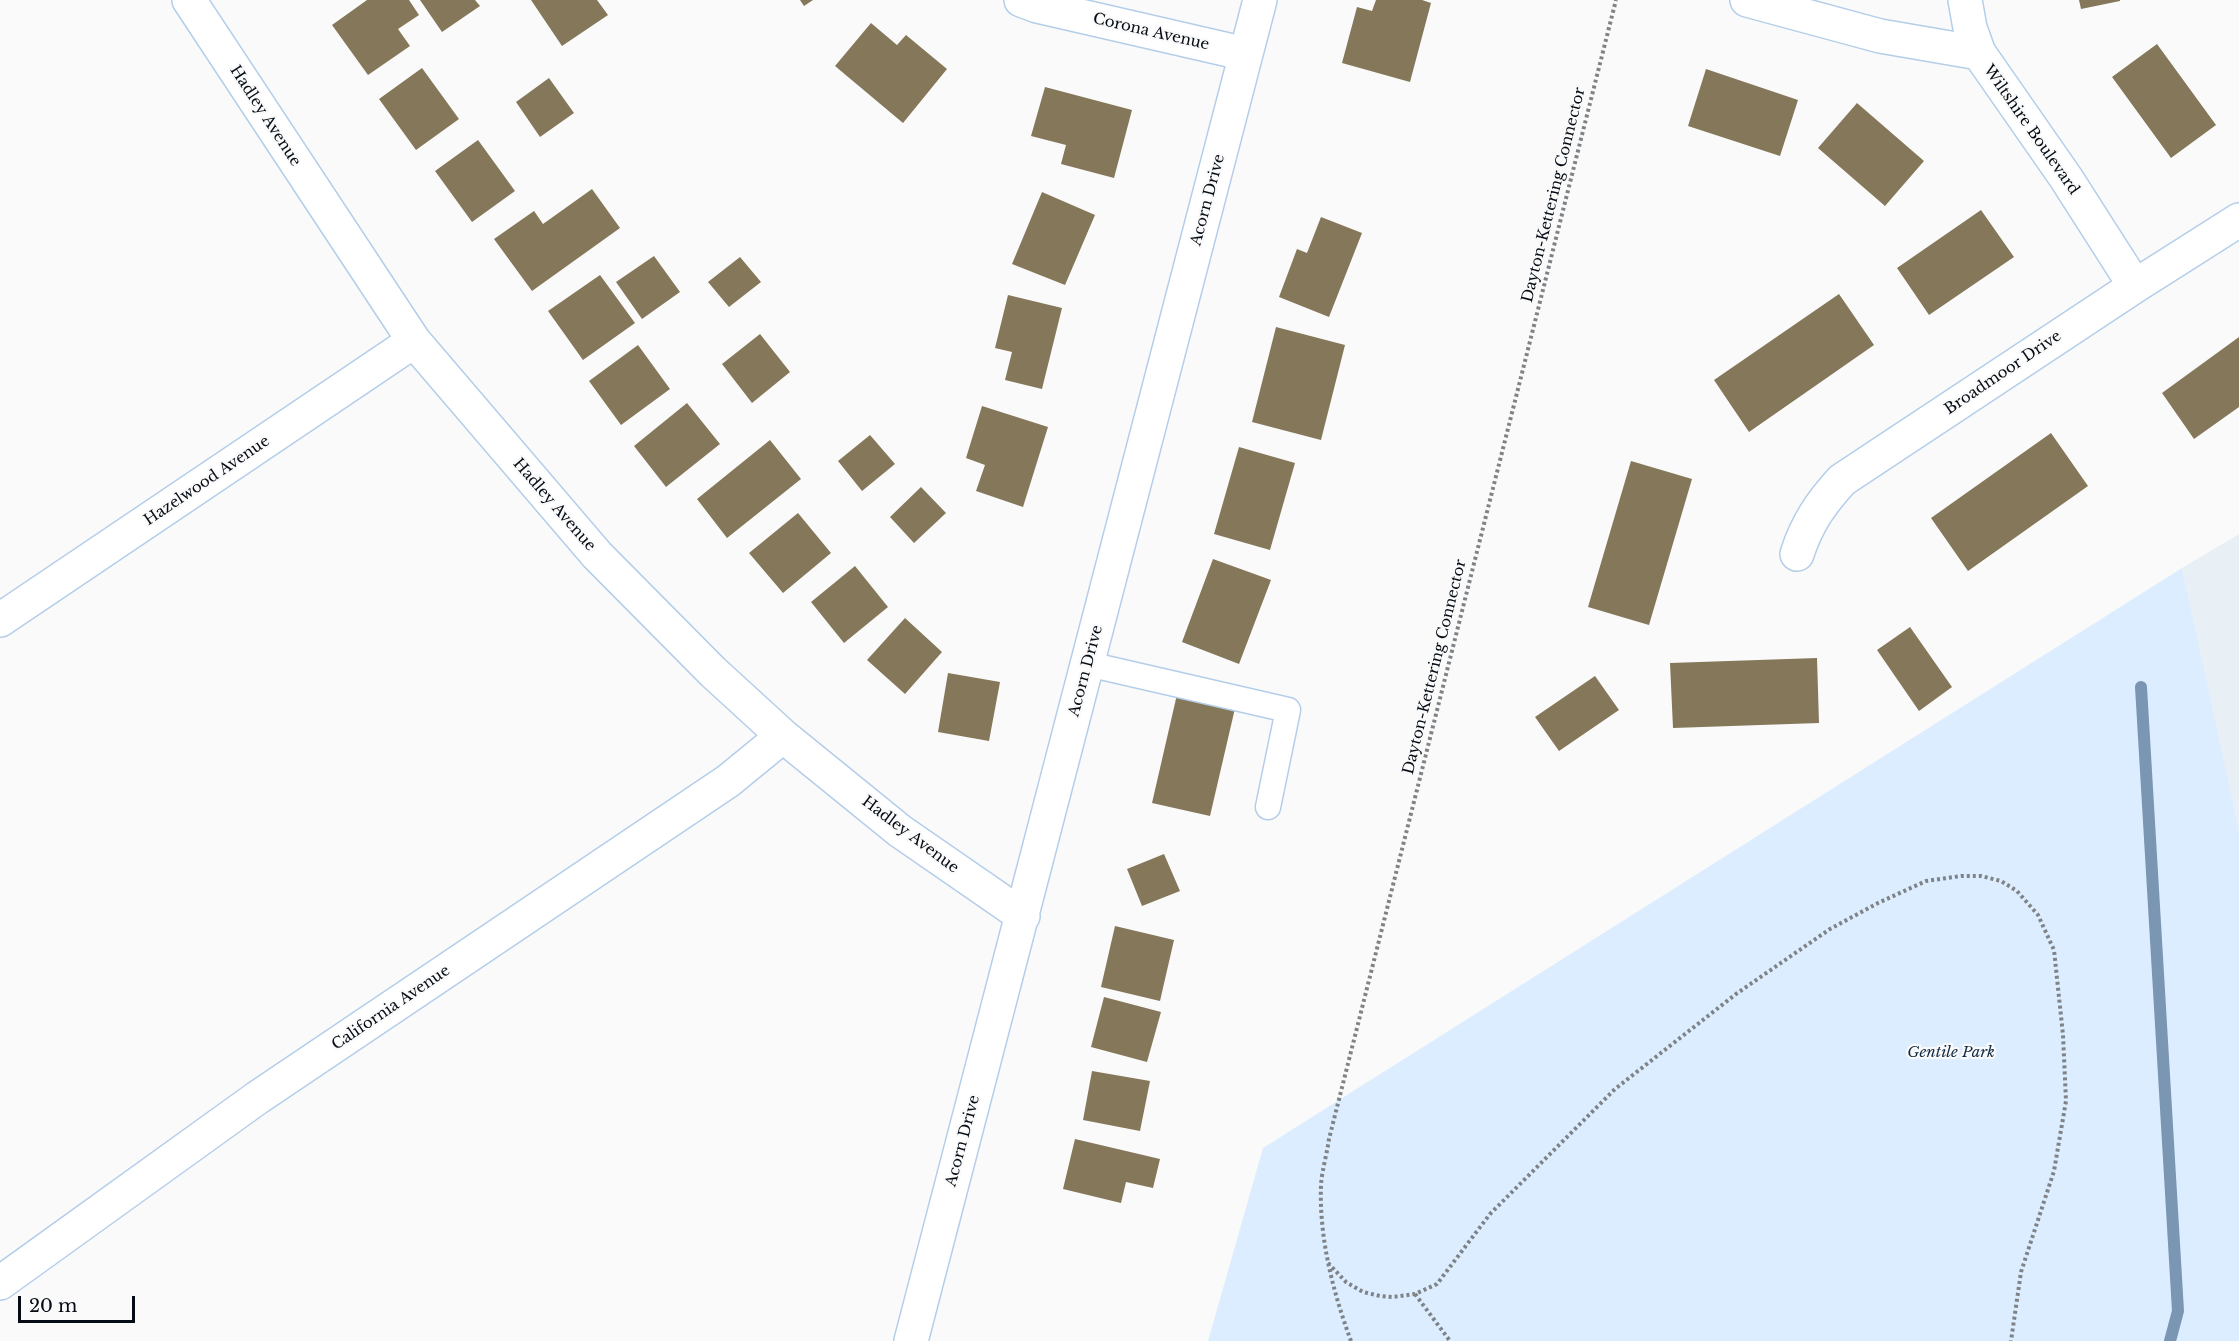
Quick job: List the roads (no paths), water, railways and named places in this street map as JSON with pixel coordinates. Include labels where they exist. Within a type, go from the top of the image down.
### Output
[{"type":"street","name":"Hadley Avenue","points":[[189,0],[414,341],[597,555],[713,672],[783,736],[900,831],[1023,916]]},
{"type":"street","name":"Corona Avenue","points":[[1021,0],[1037,6],[1246,54]]},
{"type":"street","name":"Acorn Drive","points":[[911,1341],[1260,0]]},
{"type":"street","name":"Wiltshire Boulevard","points":[[1747,0],[1881,36],[1979,53],[2066,178],[2135,286]]},
{"type":"street","points":[[1965,0],[1970,28],[1979,53]]},
{"type":"street","name":"Broadmoor Drive","points":[[1797,554],[1802,537],[1819,506],[1842,480],[2239,220]]},
{"type":"street","name":"Hazelwood Avenue","points":[[0,620],[414,341]]},
{"type":"street","name":"California Avenue","points":[[0,1283],[257,1098],[728,781],[783,736]]},
{"type":"lane","points":[[1088,664],[1288,710],[1268,807]]},
{"type":"waterway","points":[[2141,687],[2178,1311],[2170,1341]]},
{"type":"park label","name":"Gentile Park","points":[[1951,1053]]}]
